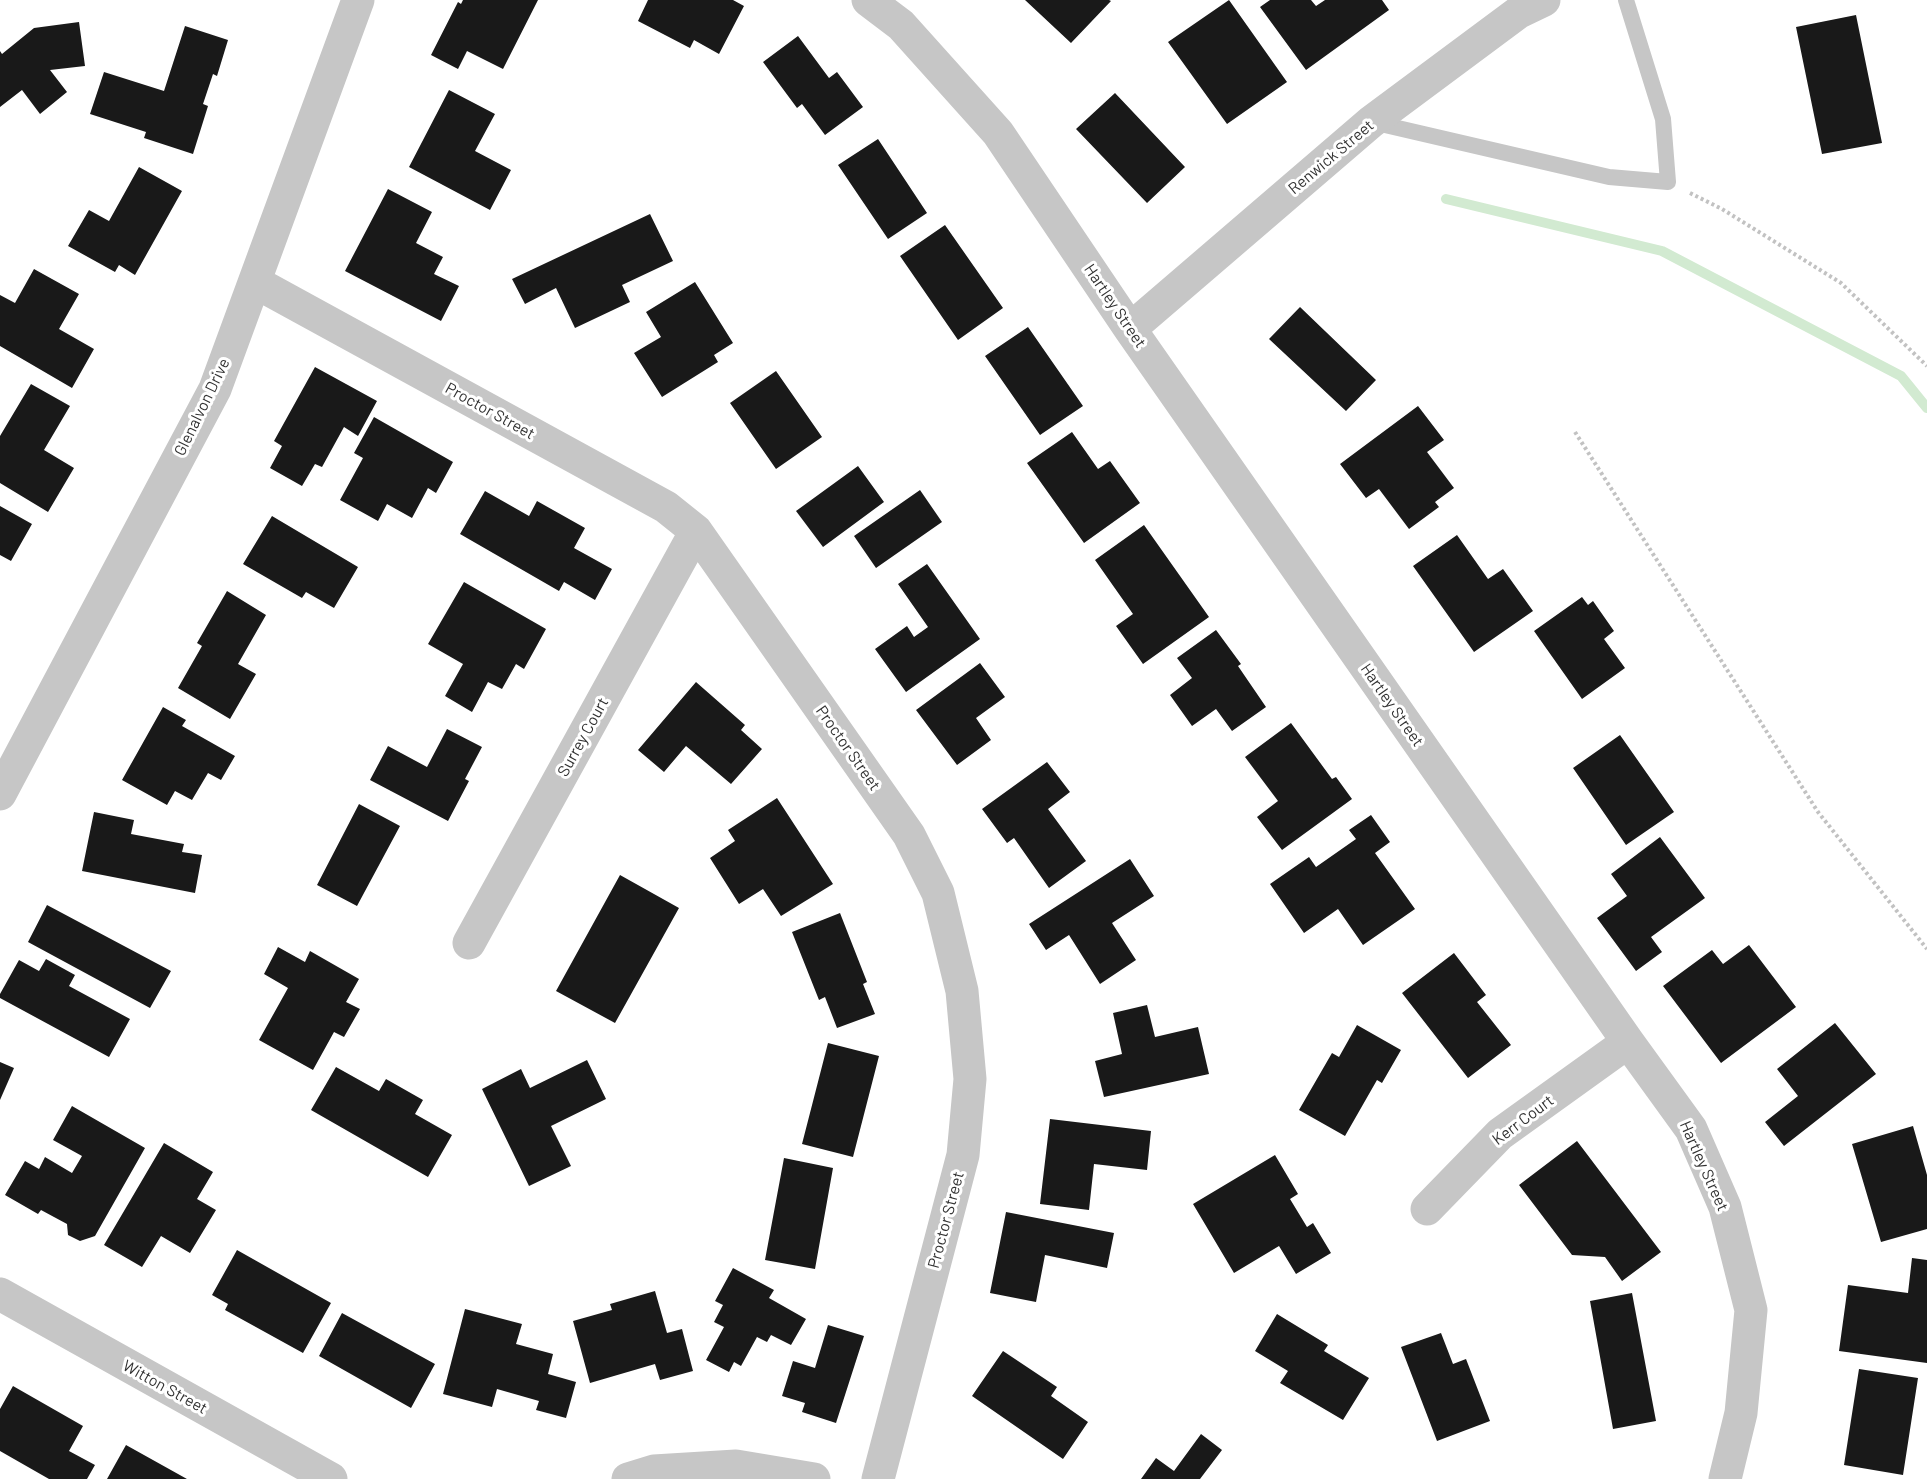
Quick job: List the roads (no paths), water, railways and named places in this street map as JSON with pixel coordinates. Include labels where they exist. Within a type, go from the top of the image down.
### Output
[{"type":"street","name":"Glenalvon Drive","points":[[0,794],[215,389],[358,0]]},
{"type":"street","name":"Hartley Street","points":[[868,0],[901,25],[998,133],[1130,330],[1691,1129],[1725,1207],[1750,1310],[1741,1413],[1725,1479]]},
{"type":"street","name":"Renwick Street","points":[[1130,330],[1371,122],[1519,12],[1544,0]]},
{"type":"street","name":"Proctor Street","points":[[255,282],[666,507],[696,531],[909,835],[938,893],[962,991],[970,1079],[963,1155],[878,1479]]},
{"type":"street","name":"Surrey Court","points":[[469,943],[696,531]]},
{"type":"street","name":"Kerr Court","points":[[1427,1209],[1500,1134],[1628,1042]]},
{"type":"street","name":"Witton Street","points":[[0,1294],[331,1479]]},
{"type":"street","points":[[628,1479],[654,1471],[736,1466],[814,1479]]},
{"type":"lane","points":[[1371,122],[1609,177],[1668,182],[1664,119],[1626,0]]},
{"type":"waterway","points":[[1446,199],[1662,251],[1901,376],[1927,408]]}]
